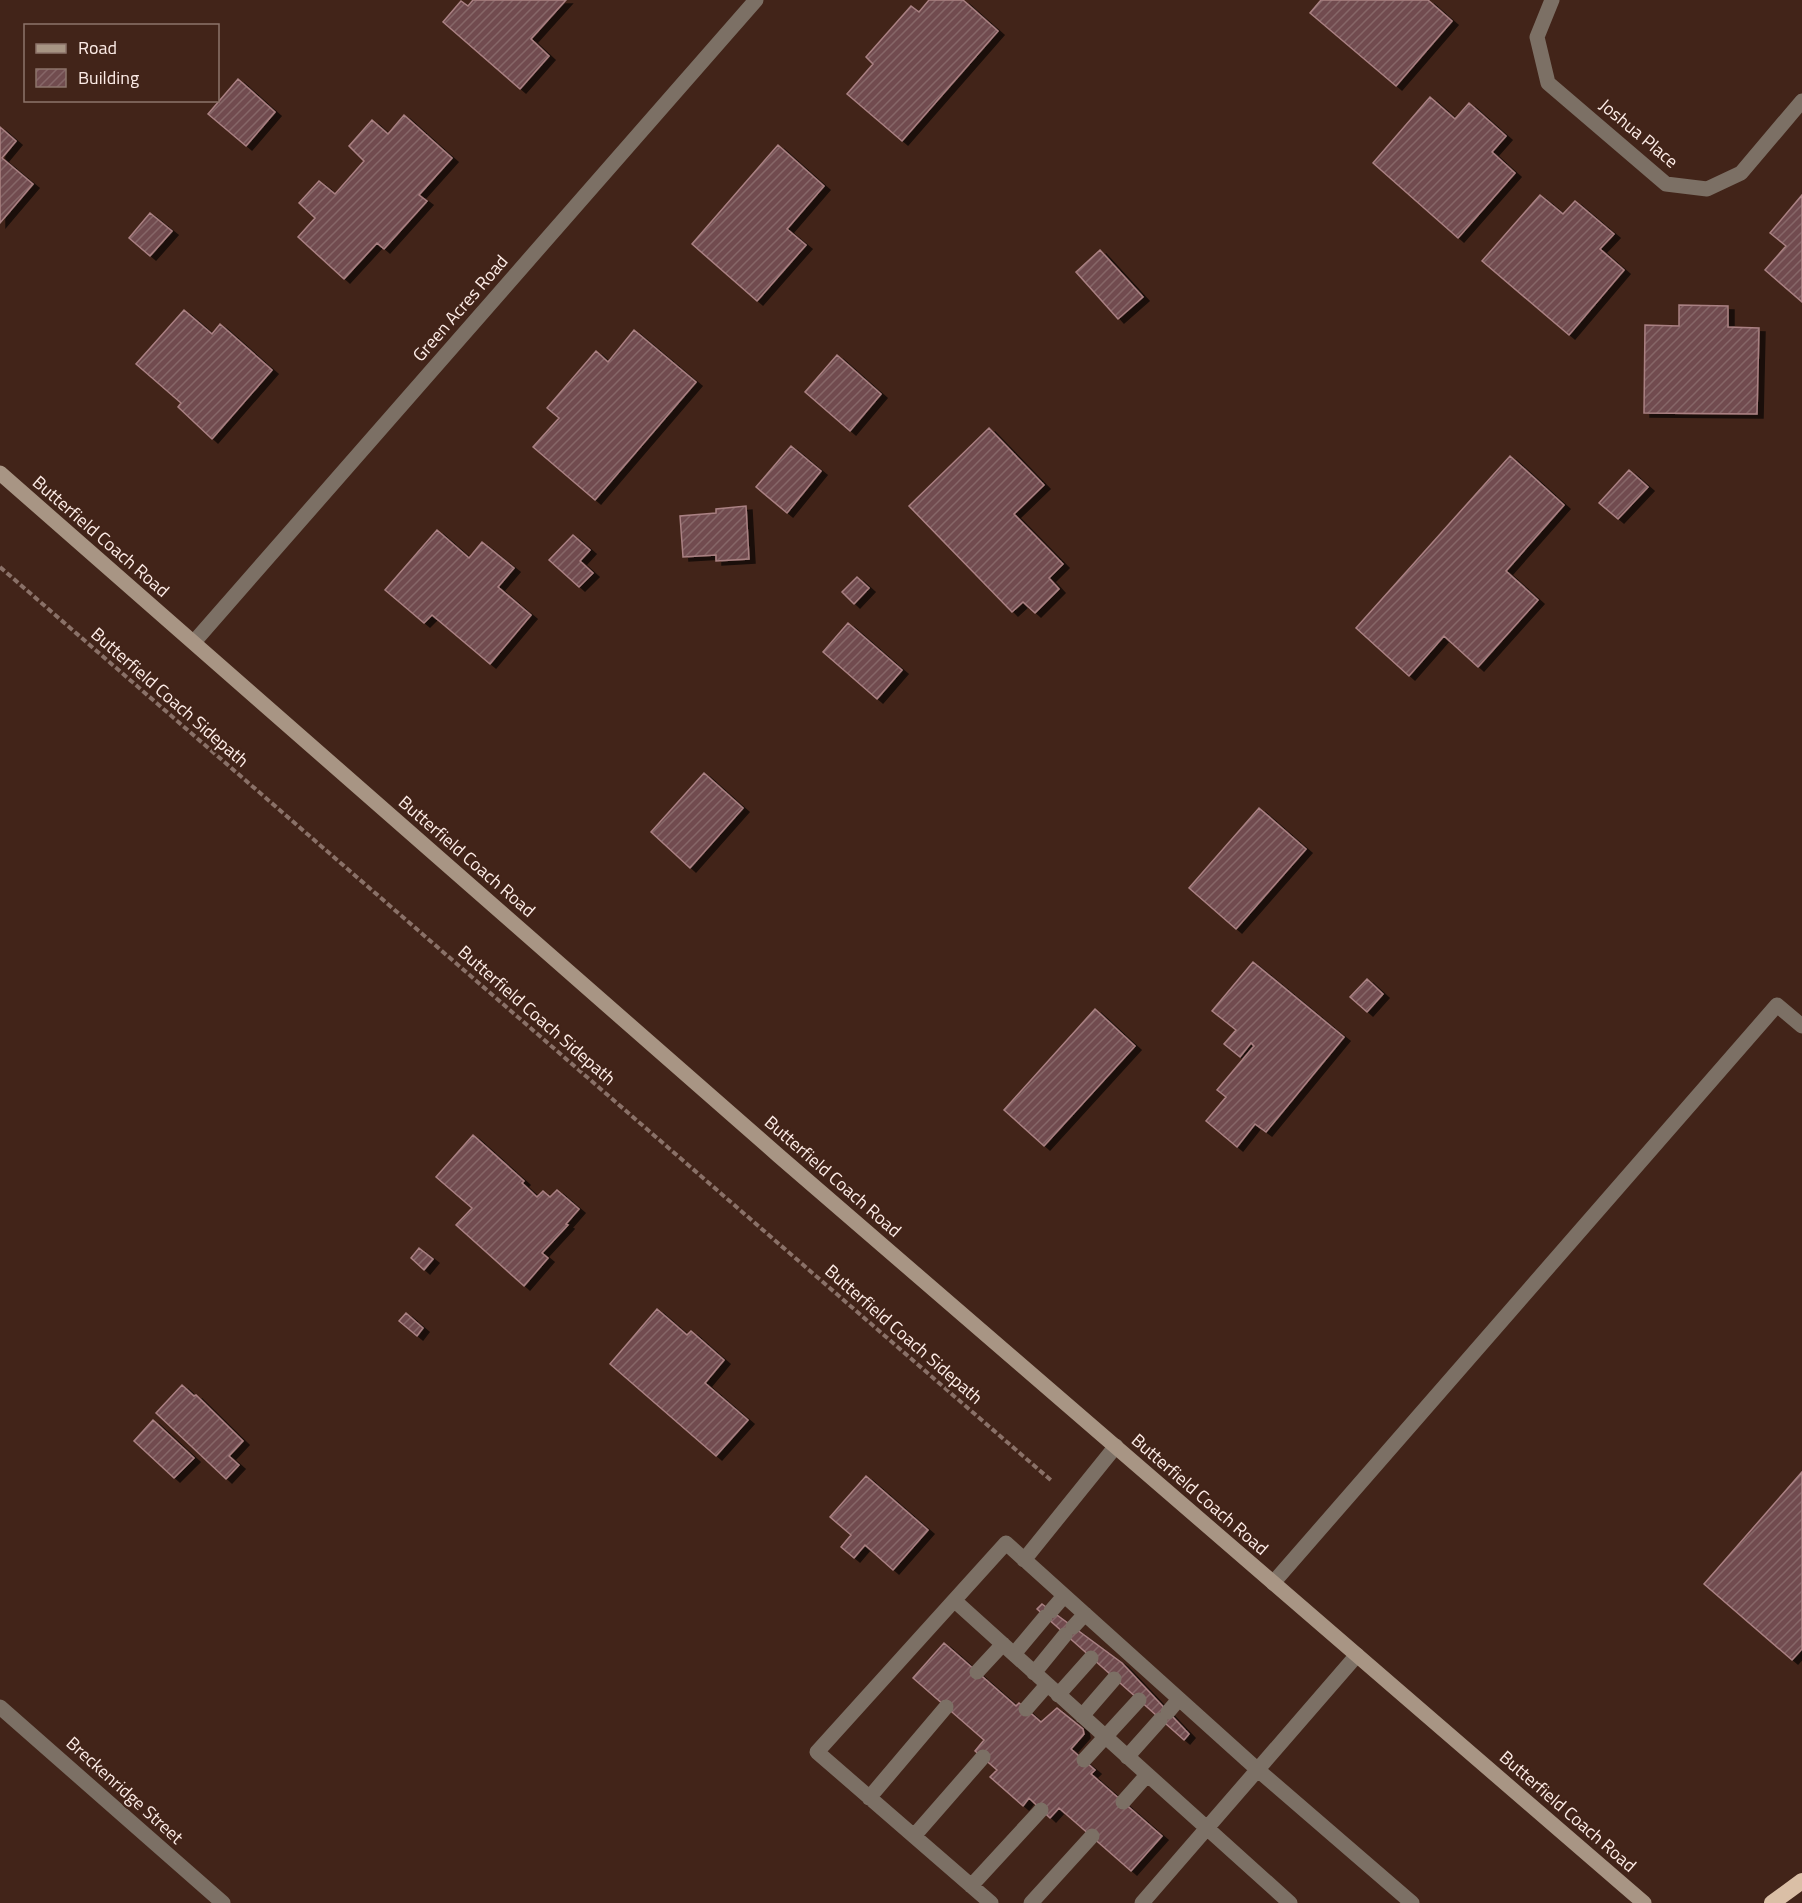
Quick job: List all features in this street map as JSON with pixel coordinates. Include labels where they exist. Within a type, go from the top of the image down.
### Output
[{"type":"highway","points":[[1772,1903],[1802,1881]]},
{"type":"main road","name":"Butterfield Coach Road","points":[[0,473],[770,1148],[1644,1903]]},
{"type":"street","name":"Green Acres Road","points":[[194,642],[756,0]]},
{"type":"street","name":"Joshua Place","points":[[1552,0],[1536,37],[1548,83],[1666,184],[1707,189],[1741,173],[1802,101]]},
{"type":"street","points":[[1274,1583],[1777,1005],[1802,1026]]},
{"type":"street","points":[[1024,1560],[1116,1446]]},
{"type":"street","points":[[991,1903],[817,1752],[1006,1543],[1084,1614],[1101,1647],[1129,1662],[1148,1690],[1179,1699],[1412,1903]]},
{"type":"street","points":[[977,1672],[1008,1649],[1048,1614],[1064,1596]]},
{"type":"street","points":[[955,1601],[1290,1903]]},
{"type":"street","points":[[1034,1672],[1084,1614]]},
{"type":"street","points":[[1026,1709],[1053,1690],[1101,1647]]},
{"type":"street","points":[[1142,1903],[1357,1655]]},
{"type":"street","points":[[1082,1716],[1114,1679]]},
{"type":"street","points":[[1084,1760],[1148,1690]]},
{"type":"street","points":[[1127,1757],[1179,1699]]},
{"type":"street","name":"Breckenridge Street","points":[[0,1707],[223,1903]]},
{"type":"street","points":[[869,1798],[946,1707]]},
{"type":"street","points":[[914,1836],[983,1757]]},
{"type":"street","points":[[1123,1802],[1147,1775]]},
{"type":"street","points":[[971,1886],[1041,1809]]},
{"type":"street","points":[[1031,1903],[1092,1836]]},
{"type":"path","name":"Butterfield Coach Sidepath","points":[[0,567],[1055,1485]]},
{"type":"building","points":[[473,0],[566,0],[531,39],[549,56],[520,89],[443,22],[461,1],[468,6]]},
{"type":"building","points":[[929,0],[963,0],[998,31],[902,141],[847,94],[873,64],[866,57],[911,6],[919,12]]},
{"type":"building","points":[[1321,0],[1428,0],[1452,21],[1396,86],[1310,13]]},
{"type":"building","points":[[238,79],[275,112],[246,146],[208,114]]},
{"type":"building","points":[[1430,97],[1455,119],[1469,103],[1506,136],[1492,152],[1515,173],[1458,238],[1373,163]]},
{"type":"building","points":[[404,115],[452,158],[419,195],[427,201],[384,249],[377,243],[344,279],[298,237],[315,218],[299,203],[319,181],[335,194],[364,161],[349,146],[372,120],[388,134]]},
{"type":"building","points":[[0,127],[16,141],[2,158],[33,184],[0,223]]},
{"type":"building","points":[[778,145],[824,186],[787,229],[806,245],[757,301],[692,244]]},
{"type":"building","points":[[1540,195],[1563,214],[1575,201],[1614,234],[1600,249],[1624,270],[1569,335],[1482,261]]},
{"type":"building","points":[[1802,195],[1802,302],[1765,270],[1786,246],[1770,233]]},
{"type":"building","points":[[150,213],[172,231],[150,256],[129,238]]},
{"type":"building","points":[[1100,250],[1143,297],[1118,319],[1076,272]]},
{"type":"building","points":[[1679,305],[1728,306],[1728,327],[1759,328],[1757,414],[1644,413],[1645,325],[1679,326]]},
{"type":"building","points":[[184,310],[212,334],[220,324],[272,370],[212,439],[178,407],[181,403],[136,364]]},
{"type":"building","points":[[634,330],[696,382],[595,500],[533,447],[559,418],[547,408],[596,351],[608,362]]},
{"type":"building","points":[[837,355],[881,394],[850,431],[805,392]]},
{"type":"building","points":[[989,428],[1044,485],[1014,514],[1063,564],[1049,578],[1059,589],[1035,613],[1023,602],[1012,612],[909,506]]},
{"type":"building","points":[[791,446],[821,471],[787,513],[756,487]]},
{"type":"building","points":[[1510,456],[1564,505],[1506,571],[1538,600],[1478,667],[1444,636],[1409,676],[1356,628]]},
{"type":"building","points":[[1629,470],[1648,487],[1618,519],[1599,503]]},
{"type":"building","points":[[746,506],[749,559],[716,561],[716,555],[683,557],[680,516],[716,513],[716,509]]},
{"type":"building","points":[[437,530],[469,558],[482,542],[514,568],[498,587],[531,615],[490,664],[432,615],[424,623],[385,590]]},
{"type":"building","points":[[573,535],[590,550],[580,561],[593,573],[579,587],[549,560]]},
{"type":"building","points":[[857,577],[869,588],[854,604],[842,592]]},
{"type":"building","points":[[848,623],[902,670],[877,699],[823,652]]},
{"type":"building","points":[[704,773],[743,808],[690,868],[651,832]]},
{"type":"building","points":[[1259,808],[1306,849],[1236,929],[1189,888]]},
{"type":"building","points":[[1253,962],[1344,1037],[1266,1132],[1255,1124],[1237,1147],[1206,1121],[1226,1097],[1217,1090],[1254,1046],[1251,1043],[1240,1057],[1224,1044],[1236,1030],[1212,1011]]},
{"type":"building","points":[[1367,979],[1383,994],[1367,1012],[1350,997]]},
{"type":"building","points":[[1095,1009],[1135,1046],[1044,1146],[1004,1110]]},
{"type":"building","points":[[473,1135],[524,1181],[522,1183],[537,1197],[543,1191],[550,1197],[557,1190],[579,1209],[566,1224],[568,1225],[542,1253],[548,1258],[524,1286],[456,1225],[472,1208],[436,1177]]},
{"type":"building","points":[[419,1248],[433,1259],[424,1270],[411,1258]]},
{"type":"building","points":[[657,1309],[687,1335],[691,1331],[724,1360],[705,1383],[748,1420],[716,1456],[610,1364]]},
{"type":"building","points":[[406,1313],[423,1328],[417,1336],[399,1321]]},
{"type":"building","points":[[182,1385],[194,1396],[196,1395],[243,1441],[229,1456],[239,1465],[226,1479],[156,1413]]},
{"type":"building","points":[[153,1420],[194,1458],[174,1478],[134,1441]]},
{"type":"building","points":[[1802,1472],[1802,1649],[1792,1660],[1704,1584]]},
{"type":"building","points":[[866,1476],[928,1530],[893,1570],[865,1545],[854,1558],[841,1547],[851,1535],[830,1517]]},
{"type":"building","points":[[1042,1604],[1122,1663],[1189,1734],[1184,1740],[1037,1609]]},
{"type":"building","points":[[944,1643],[1016,1706],[1019,1703],[1041,1722],[1057,1708],[1083,1729],[1084,1734],[1071,1749],[1095,1770],[1091,1774],[1162,1836],[1131,1871],[1059,1808],[1050,1818],[1029,1798],[1023,1806],[990,1777],[997,1770],[975,1751],[984,1740],[913,1678]]}]
